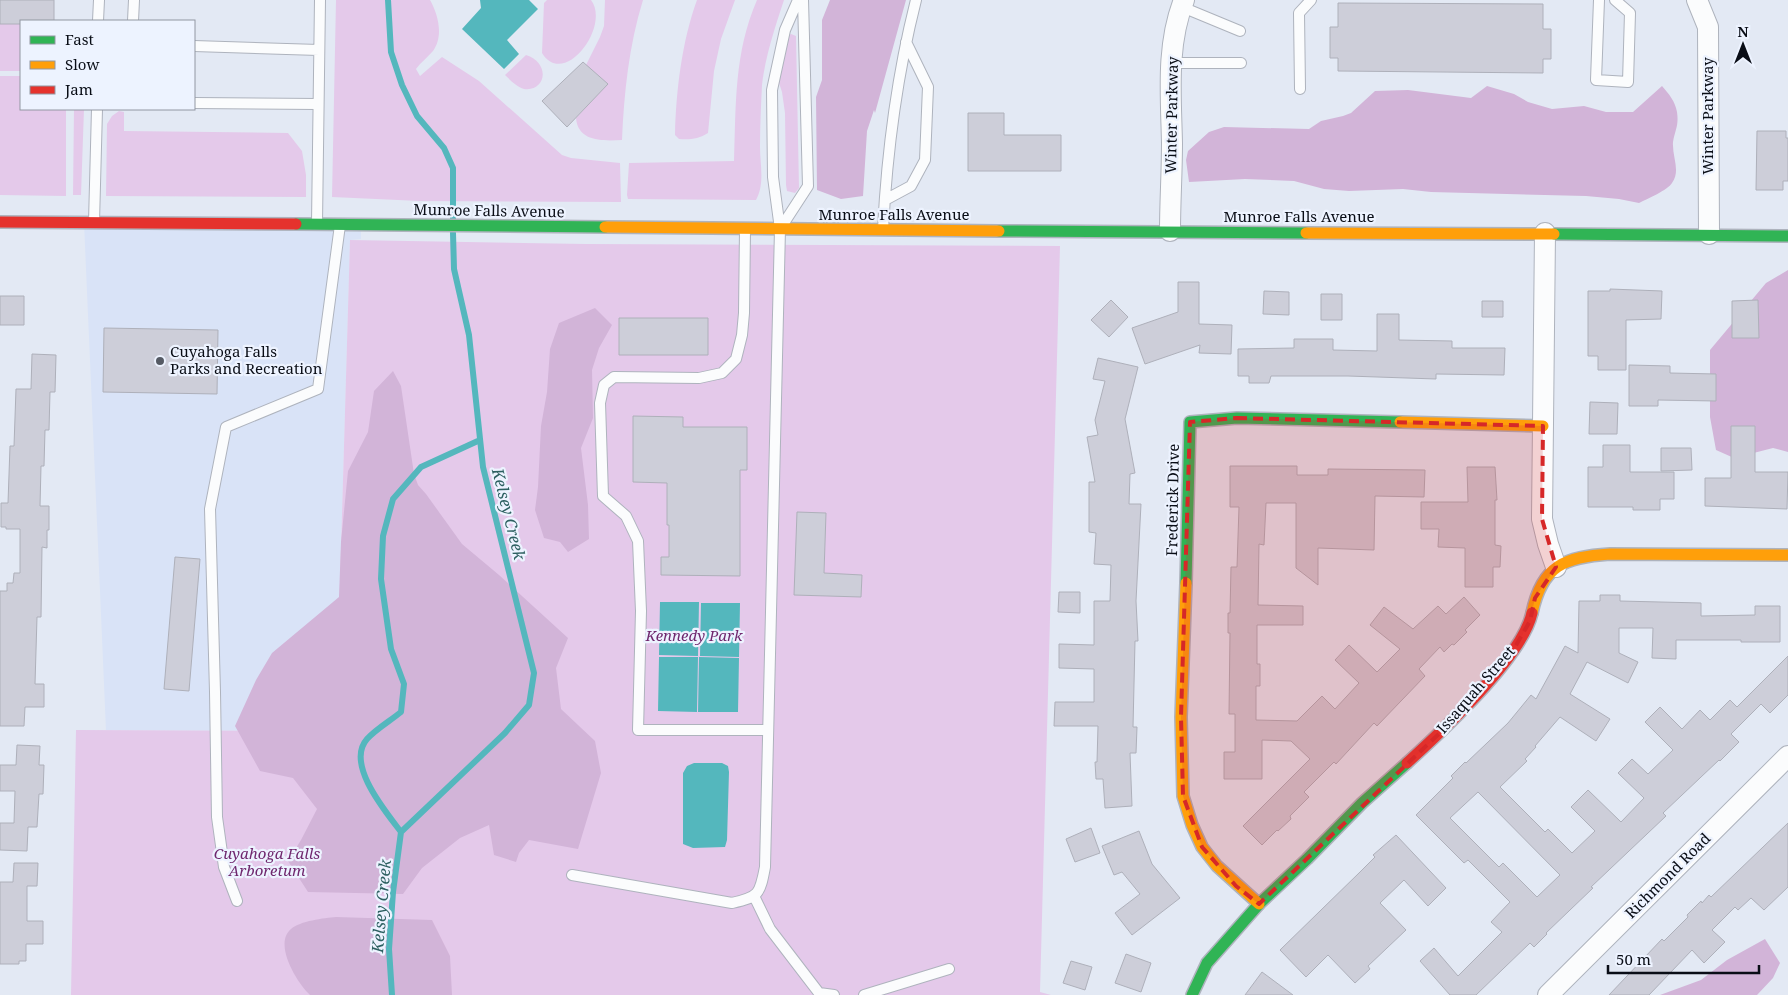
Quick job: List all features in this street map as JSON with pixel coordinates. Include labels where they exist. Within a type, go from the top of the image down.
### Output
[{"type":"street","name":"Winter Parkway","points":[[1697,0],[1708,27],[1709,234]]},
{"type":"street","name":"Winter Parkway","points":[[1170,231],[1172,64],[1174,31],[1183,4]]},
{"type":"street","name":"Munroe Falls Avenue","points":[[0,222],[1788,236]]},
{"type":"street","points":[[1545,233],[1542,519],[1556,567],[1569,560],[1584,556],[1610,554],[1788,556]]},
{"type":"street","name":"Frederick Drive","points":[[1259,904],[1217,866],[1202,847],[1192,825],[1183,796],[1181,717],[1190,490],[1190,422],[1237,418],[1542,426]]},
{"type":"street","name":"Issaquah Street","points":[[1192,995],[1208,963],[1259,904],[1362,803],[1443,730],[1492,677],[1515,647],[1530,621],[1535,598],[1543,583],[1556,567]]},
{"type":"street","name":"Richmond Road","points":[[1548,995],[1788,756]]},
{"type":"lane","points":[[98,20],[99,0]]},
{"type":"lane","points":[[133,20],[134,0]]},
{"type":"lane","points":[[317,224],[320,0]]},
{"type":"lane","points":[[572,875],[732,903],[750,899],[761,888],[765,867],[780,229],[773,177],[772,90],[785,30],[798,0]]},
{"type":"lane","points":[[780,229],[808,186],[803,0]]},
{"type":"lane","points":[[883,230],[896,97],[916,0]]},
{"type":"lane","points":[[1300,89],[1299,13],[1311,0]]},
{"type":"lane","points":[[1599,0],[1596,80],[1628,82],[1630,12],[1615,0]]},
{"type":"lane","points":[[1183,4],[1240,31]]},
{"type":"lane","points":[[885,200],[912,186],[925,160],[928,87],[906,42]]},
{"type":"lane","points":[[195,46],[319,50]]},
{"type":"lane","points":[[1172,64],[1241,64]]},
{"type":"lane","points":[[195,102],[318,104]]},
{"type":"lane","points":[[94,222],[97,110]]},
{"type":"lane","points":[[237,901],[224,867],[217,817],[210,509],[226,426],[318,389],[340,224]]},
{"type":"lane","points":[[745,229],[744,313],[742,335],[736,360],[722,373],[699,378],[614,377],[604,385],[600,403],[603,496],[626,516],[638,542],[641,611],[638,730],[768,730]]},
{"type":"lane","points":[[754,896],[770,929],[819,993],[834,995]]},
{"type":"lane","points":[[864,995],[949,969]]},
{"type":"highlighted area","points":[[1237,418],[1543,426],[1542,519],[1556,567],[1535,598],[1530,621],[1515,647],[1443,730],[1259,904],[1236,886],[1202,847],[1183,796],[1181,717],[1190,422]]},
{"type":"shaded area","points":[[830,0],[906,0],[875,113],[874,110],[867,131],[863,196],[841,199],[817,190],[816,97],[822,80],[822,20]]},
{"type":"shaded area","points":[[1487,86],[1552,109],[1584,106],[1606,112],[1633,112],[1662,86],[1673,101],[1677,112],[1677,124],[1673,142],[1675,178],[1666,189],[1639,203],[1586,196],[1431,192],[1403,189],[1349,191],[1324,189],[1294,181],[1245,179],[1189,182],[1186,160],[1188,151],[1209,132],[1224,127],[1309,129],[1321,121],[1351,113],[1375,91],[1408,90],[1471,98]]},
{"type":"shaded area","points":[[84,222],[361,224],[361,239],[350,240],[339,617],[324,731],[106,730]]},
{"type":"shaded area","points":[[1788,270],[1788,452],[1773,448],[1734,458],[1716,450],[1710,417],[1710,350],[1766,283]]},
{"type":"shaded area","points":[[595,308],[612,325],[599,348],[592,370],[593,418],[581,448],[588,505],[589,539],[568,552],[560,542],[544,538],[535,510],[541,426],[547,392],[550,349],[559,323]]},
{"type":"shaded area","points":[[393,371],[401,386],[414,474],[418,485],[462,544],[568,638],[556,668],[561,709],[595,741],[601,773],[578,849],[529,840],[519,853],[516,862],[494,855],[489,825],[460,838],[422,868],[403,894],[308,892],[288,861],[317,809],[293,778],[260,771],[235,726],[256,680],[272,653],[339,597],[341,542],[348,471],[368,432],[374,391]]},
{"type":"shaded area","points":[[336,917],[432,920],[450,956],[452,995],[310,995],[299,982],[289,963],[285,944],[286,936],[291,929],[300,924]]},
{"type":"shaded area","points":[[1765,939],[1780,963],[1773,978],[1757,995],[1660,995],[1701,980],[1727,960]]},
{"type":"green space","points":[[336,0],[430,0],[439,25],[439,32],[433,51],[416,69],[420,76],[442,57],[479,81],[562,155],[571,158],[620,163],[621,202],[420,201],[332,197]]},
{"type":"green space","points":[[547,0],[591,0],[596,11],[595,24],[590,38],[582,50],[572,59],[562,64],[551,62],[542,53],[544,3]]},
{"type":"green space","points":[[605,0],[643,0],[634,34],[628,69],[622,140],[600,140],[586,136],[581,132],[576,118],[607,84],[586,65],[604,26]]},
{"type":"green space","points":[[697,0],[735,0],[721,39],[714,71],[708,133],[694,139],[679,139],[675,135],[678,84],[687,32]]},
{"type":"green space","points":[[757,0],[784,0],[763,74],[760,132],[761,181],[756,200],[628,199],[629,163],[734,161],[736,99],[740,59],[749,20]]},
{"type":"green space","points":[[0,24],[20,24],[20,71],[0,71]]},
{"type":"green space","points":[[791,34],[796,36],[799,188],[795,193],[787,191],[786,185],[785,113],[779,83],[780,68],[788,36]]},
{"type":"green space","points":[[526,55],[539,64],[543,76],[541,82],[531,89],[521,88],[505,75]]},
{"type":"green space","points":[[0,76],[20,76],[20,110],[66,110],[66,196],[0,195]]},
{"type":"green space","points":[[74,110],[84,110],[81,195],[73,195]]},
{"type":"green space","points":[[119,111],[124,112],[124,131],[288,133],[302,151],[306,175],[306,197],[106,196],[107,124],[112,116]]},
{"type":"green space","name":"Kennedy Park","points":[[350,240],[586,244],[1060,246],[1040,992],[1051,995],[71,995],[76,730],[324,731],[339,617]]},
{"type":"water","points":[[480,0],[529,0],[538,9],[507,40],[519,54],[504,69],[462,29],[481,8]]},
{"type":"water","points":[[660,602],[699,602],[698,656],[659,655]]},
{"type":"water","points":[[701,603],[740,603],[739,657],[700,656]]},
{"type":"water","points":[[659,657],[698,657],[697,712],[658,711]]},
{"type":"water","points":[[699,657],[739,658],[738,712],[698,712]]},
{"type":"water","points":[[694,763],[722,763],[728,766],[727,840],[725,847],[693,848],[683,844],[683,773],[687,766]]},
{"type":"building","points":[[0,0],[54,0],[54,20],[20,20],[20,24],[0,24]]},
{"type":"building","points":[[1338,3],[1543,4],[1543,29],[1551,29],[1551,59],[1543,59],[1543,73],[1338,71],[1338,58],[1330,58],[1330,27],[1338,27]]},
{"type":"building","points":[[583,62],[608,84],[567,127],[542,101]]},
{"type":"building","points":[[968,113],[1004,113],[1004,135],[1061,135],[1061,171],[968,171]]},
{"type":"building","points":[[1757,131],[1786,131],[1786,138],[1788,138],[1788,181],[1783,181],[1783,190],[1756,190]]},
{"type":"building","points":[[1178,282],[1199,282],[1199,324],[1232,325],[1231,354],[1199,353],[1200,345],[1145,364],[1132,328],[1178,312]]},
{"type":"building","points":[[1610,289],[1662,291],[1661,319],[1626,320],[1626,370],[1598,370],[1598,356],[1588,356],[1588,291],[1610,291]]},
{"type":"building","points":[[1264,291],[1289,292],[1289,315],[1263,314]]},
{"type":"building","points":[[1321,294],[1342,294],[1342,320],[1321,320]]},
{"type":"building","points":[[0,296],[24,296],[24,325],[0,325]]},
{"type":"building","points":[[1111,300],[1128,317],[1109,337],[1091,320]]},
{"type":"building","points":[[1758,300],[1759,338],[1732,338],[1732,301]]},
{"type":"building","points":[[1482,301],[1503,301],[1503,317],[1482,317]]},
{"type":"building","points":[[1377,314],[1399,314],[1399,340],[1452,341],[1452,348],[1505,348],[1504,375],[1436,374],[1436,379],[1271,376],[1269,383],[1249,383],[1249,376],[1238,376],[1238,349],[1294,348],[1294,339],[1333,339],[1333,350],[1377,351]]},
{"type":"building","points":[[619,318],[708,318],[708,355],[619,355]]},
{"type":"building","name":"Cuyahoga Falls Parks and Recreation","points":[[104,328],[218,330],[217,394],[103,392]]},
{"type":"building","points":[[32,354],[56,355],[55,392],[50,392],[49,430],[45,430],[44,466],[41,466],[40,506],[49,506],[49,530],[47,530],[47,548],[42,547],[41,617],[37,617],[35,684],[44,684],[44,707],[25,707],[24,726],[0,726],[0,591],[7,591],[7,583],[13,583],[14,573],[20,573],[20,529],[1,527],[1,503],[8,503],[10,446],[14,446],[16,389],[31,389]]},
{"type":"building","points":[[1098,358],[1138,367],[1125,419],[1135,473],[1130,474],[1129,504],[1141,504],[1136,601],[1138,641],[1135,641],[1133,727],[1137,727],[1136,753],[1130,753],[1132,806],[1105,808],[1103,779],[1096,779],[1095,762],[1097,762],[1098,726],[1054,726],[1055,702],[1094,702],[1094,669],[1059,668],[1059,644],[1094,645],[1094,601],[1110,601],[1111,565],[1094,564],[1096,533],[1089,532],[1089,482],[1095,482],[1087,437],[1098,435],[1095,420],[1105,381],[1093,379]]},
{"type":"building","points":[[1629,365],[1670,366],[1670,373],[1716,374],[1716,401],[1658,400],[1658,406],[1629,406]]},
{"type":"building","points":[[1590,402],[1618,403],[1617,434],[1589,434]]},
{"type":"building","points":[[633,416],[683,417],[683,427],[747,427],[747,470],[740,470],[740,576],[661,575],[661,557],[669,557],[667,483],[633,482]]},
{"type":"building","points":[[1731,426],[1755,426],[1755,472],[1788,472],[1787,509],[1705,506],[1705,478],[1731,478]]},
{"type":"building","points":[[1603,445],[1630,445],[1630,472],[1674,472],[1674,499],[1660,499],[1660,510],[1633,510],[1633,507],[1588,507],[1588,467],[1603,467]]},
{"type":"building","points":[[1661,448],[1691,448],[1692,470],[1661,471]]},
{"type":"building","points":[[1230,466],[1297,466],[1297,475],[1328,475],[1328,469],[1425,470],[1424,497],[1375,496],[1374,550],[1318,548],[1318,585],[1296,568],[1296,503],[1266,503],[1264,545],[1259,544],[1258,605],[1303,606],[1303,625],[1257,625],[1257,664],[1260,664],[1260,686],[1256,686],[1256,720],[1297,721],[1322,696],[1335,709],[1359,683],[1335,660],[1349,645],[1377,672],[1400,649],[1370,625],[1384,607],[1413,629],[1438,606],[1446,614],[1464,597],[1480,615],[1465,630],[1467,632],[1454,645],[1452,644],[1444,652],[1440,647],[1419,669],[1425,676],[1377,726],[1374,723],[1336,764],[1334,762],[1304,792],[1309,797],[1290,816],[1291,819],[1262,845],[1243,826],[1310,759],[1291,741],[1262,740],[1262,779],[1224,779],[1224,752],[1235,752],[1235,714],[1229,714],[1230,633],[1228,633],[1228,613],[1230,613],[1231,567],[1237,567],[1239,507],[1230,507]]},
{"type":"building","points":[[1467,467],[1495,467],[1497,500],[1495,500],[1495,545],[1501,546],[1500,567],[1493,567],[1493,587],[1465,587],[1465,548],[1438,547],[1439,529],[1421,529],[1421,502],[1468,502]]},
{"type":"building","points":[[797,512],[826,513],[824,573],[862,575],[861,597],[794,595]]},
{"type":"building","points":[[175,557],[200,559],[189,691],[164,689]]},
{"type":"building","points":[[1059,592],[1080,592],[1080,613],[1058,612]]},
{"type":"building","points":[[1600,595],[1620,595],[1620,601],[1701,603],[1701,616],[1755,615],[1755,606],[1780,606],[1780,642],[1676,640],[1676,659],[1652,658],[1653,628],[1619,628],[1619,653],[1638,662],[1628,683],[1587,662],[1570,694],[1610,719],[1596,741],[1560,717],[1525,759],[1527,761],[1500,787],[1545,832],[1548,829],[1572,853],[1595,831],[1571,807],[1588,790],[1621,822],[1644,798],[1618,773],[1632,759],[1648,774],[1673,750],[1645,722],[1660,707],[1682,729],[1700,710],[1710,720],[1730,700],[1737,707],[1788,656],[1788,695],[1770,713],[1761,704],[1731,734],[1739,742],[1663,813],[1666,816],[1591,887],[1593,888],[1534,947],[1530,943],[1476,995],[1450,995],[1420,961],[1434,948],[1458,976],[1502,932],[1491,922],[1510,902],[1468,860],[1464,863],[1416,815],[1453,778],[1451,776],[1465,762],[1508,723],[1531,695],[1536,699],[1565,646],[1578,653],[1579,601],[1600,601]],"holes":[[[1478,792],[1560,875],[1537,897],[1503,863],[1499,867],[1450,818]]]},
{"type":"building","points":[[17,745],[40,746],[39,765],[44,765],[43,794],[39,794],[37,827],[28,827],[27,851],[0,850],[0,823],[14,823],[15,791],[0,791],[0,765],[16,765]]},
{"type":"building","points":[[1788,823],[1788,887],[1764,910],[1751,898],[1738,910],[1735,907],[1712,930],[1725,942],[1704,963],[1692,950],[1649,995],[1609,995],[1662,939],[1664,941],[1688,917],[1687,915],[1701,901],[1702,903],[1709,895],[1711,897]]},
{"type":"building","points":[[1091,828],[1100,853],[1075,862],[1066,839]]},
{"type":"building","points":[[1139,831],[1152,864],[1180,898],[1132,935],[1115,913],[1140,894],[1122,872],[1114,875],[1102,846]]},
{"type":"building","points":[[1396,835],[1446,888],[1428,906],[1404,880],[1380,903],[1406,930],[1368,966],[1370,969],[1355,983],[1328,955],[1306,977],[1280,950],[1375,857],[1373,855]]},
{"type":"building","points":[[14,863],[38,863],[37,886],[27,886],[27,921],[43,921],[43,944],[26,944],[26,961],[19,961],[19,964],[0,964],[0,882],[13,882]]},
{"type":"building","points":[[1126,954],[1151,963],[1141,992],[1115,983]]},
{"type":"building","points":[[1071,961],[1092,967],[1085,990],[1063,983]]},
{"type":"building","points":[[1262,972],[1293,995],[1245,995]]},
{"type":"waterway","name":"Kelsey Creek","points":[[388,0],[391,52],[402,85],[417,116],[444,148],[453,168],[453,220]]},
{"type":"waterway","name":"Kelsey Creek","points":[[392,995],[389,949],[393,892],[401,832],[505,733],[529,705],[534,673],[483,467],[469,335],[454,269],[453,233]]},
{"type":"waterway","points":[[401,832],[386,813],[370,787],[361,761],[362,749],[367,739],[401,712],[404,684],[391,649],[381,579],[383,536],[393,499],[421,467],[480,440]]},
{"type":"traffic: fast","points":[[296,224],[605,227]]},
{"type":"traffic: fast","points":[[999,231],[1306,233]]},
{"type":"traffic: fast","points":[[1554,234],[1788,236]]},
{"type":"traffic: fast","points":[[1186,583],[1190,422],[1237,418],[1400,422]]},
{"type":"traffic: fast","points":[[1192,995],[1207,963],[1259,904],[1362,803],[1407,763]]},
{"type":"traffic: slow","points":[[605,227],[999,231]]},
{"type":"traffic: slow","points":[[1306,233],[1554,234]]},
{"type":"traffic: slow","points":[[1400,422],[1543,426]]},
{"type":"traffic: slow","points":[[1532,613],[1536,597],[1549,574],[1568,561],[1580,558],[1610,554],[1788,555]]},
{"type":"traffic: slow","points":[[1186,583],[1181,717],[1183,796],[1192,825],[1202,847],[1217,866],[1259,904]]},
{"type":"traffic: jam","points":[[0,222],[296,224]]},
{"type":"traffic: jam","points":[[1407,763],[1459,714],[1497,672],[1525,631],[1532,613]]},
{"type":"place","name":"Cuyahoga Falls Parks and Recreation","points":[[160,361]]},
{"type":"park label","name":"Cuyahoga Falls Arboretum","points":[[267,862]]}]
